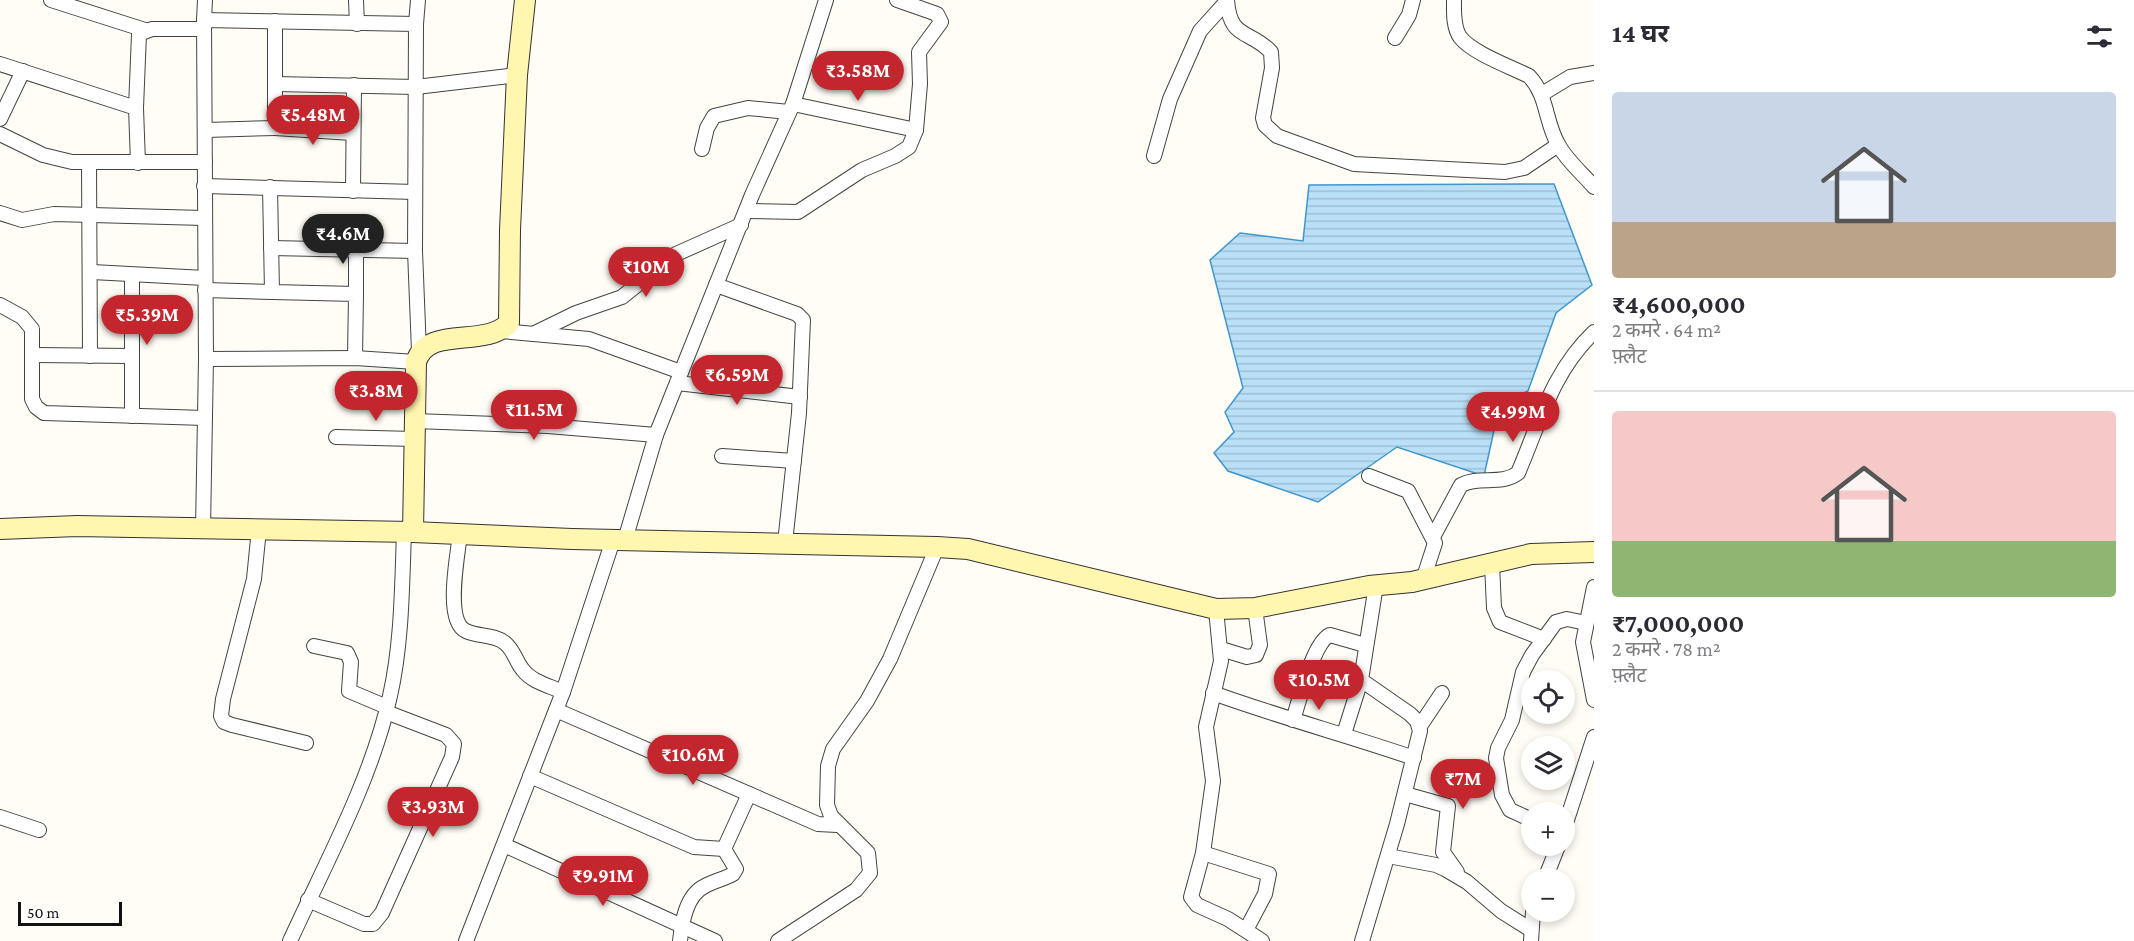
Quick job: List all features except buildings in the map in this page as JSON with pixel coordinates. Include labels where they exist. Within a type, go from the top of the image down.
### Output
[{"type":"street","points":[[51,0],[145,30],[204,24],[275,21],[416,24]]},
{"type":"street","points":[[203,529],[206,359],[205,0]]},
{"type":"street","points":[[356,0],[357,24]]},
{"type":"street","points":[[290,941],[354,801],[386,710],[401,612],[415,430],[417,357],[415,192],[417,0]]},
{"type":"street","points":[[206,359],[417,357],[432,342],[489,336],[501,331],[509,323],[511,308],[510,230],[517,75],[525,0]]},
{"type":"street","points":[[466,941],[563,692],[656,435],[746,211],[791,108],[826,0]]},
{"type":"street","points":[[746,211],[790,213],[805,209],[862,170],[902,153],[909,147],[916,130],[919,52],[941,22],[937,14],[897,0]]},
{"type":"street","points":[[1395,38],[1409,15],[1413,0]]},
{"type":"street","points":[[1454,0],[1456,28],[1460,36],[1477,50],[1529,76],[1542,94],[1558,145],[1594,187]]},
{"type":"street","points":[[1227,1],[1228,15],[1235,29],[1271,52],[1272,68],[1263,118],[1265,125],[1277,136],[1354,164],[1505,172],[1524,168],[1558,145]]},
{"type":"street","points":[[1154,156],[1170,99],[1200,31],[1227,1]]},
{"type":"street","points":[[275,21],[275,128]]},
{"type":"street","points":[[138,163],[136,108],[138,38],[141,31],[145,30]]},
{"type":"street","points":[[0,64],[136,108]]},
{"type":"street","points":[[0,119],[23,71]]},
{"type":"street","points":[[1542,94],[1570,77],[1594,73]]},
{"type":"street","points":[[275,84],[416,87],[517,75]]},
{"type":"street","points":[[353,190],[354,85]]},
{"type":"street","points":[[702,148],[710,120],[714,116],[748,108],[791,108],[916,130]]},
{"type":"street","points":[[206,130],[275,128],[352,133]]},
{"type":"street","points":[[0,134],[44,155],[89,164],[205,162]]},
{"type":"street","points":[[89,164],[92,272],[90,356]]},
{"type":"street","points":[[204,186],[415,192]]},
{"type":"street","points":[[270,187],[272,292]]},
{"type":"street","points":[[0,213],[22,220],[54,214],[89,217],[204,218]]},
{"type":"street","points":[[533,334],[576,313],[622,297],[680,251],[741,225]]},
{"type":"street","points":[[271,248],[415,251]]},
{"type":"street","points":[[355,358],[356,250]]},
{"type":"street","points":[[92,272],[272,292],[356,294]]},
{"type":"street","points":[[132,276],[132,416]]},
{"type":"street","points":[[716,285],[797,314],[803,320],[800,397],[785,543]]},
{"type":"street","points":[[0,305],[22,317],[29,324],[33,336],[34,355],[32,399],[36,407],[44,412],[205,418]]},
{"type":"street","points":[[501,331],[602,342],[679,378],[800,397]]},
{"type":"street","points":[[1433,537],[1461,485],[1476,480],[1502,480],[1518,473],[1558,376],[1571,357],[1594,332]]},
{"type":"street","points":[[34,355],[132,356]]},
{"type":"street","points":[[336,437],[415,430],[548,426],[656,435]]},
{"type":"street","points":[[722,456],[794,461]]},
{"type":"street","points":[[1369,476],[1408,491],[1433,537],[1434,549],[1423,580]]},
{"type":"street","points":[[0,529],[77,526],[408,532],[968,549],[1216,609],[1256,608],[1376,585],[1423,580],[1531,554],[1594,552]]},
{"type":"street","points":[[259,530],[254,579],[222,699],[221,716],[224,722],[232,725],[306,742]]},
{"type":"street","points":[[460,534],[453,601],[457,622],[462,630],[501,640],[529,676],[563,692]]},
{"type":"street","points":[[778,941],[856,890],[870,873],[868,853],[837,825],[827,805],[831,754],[867,701],[890,659],[937,547]]},
{"type":"street","points":[[1492,564],[1494,608],[1500,622],[1544,639]]},
{"type":"street","points":[[1344,734],[1360,681],[1376,585]]},
{"type":"street","points":[[1594,587],[1583,642],[1594,700]]},
{"type":"street","points":[[1221,649],[1247,657],[1256,655],[1260,645],[1256,608]]},
{"type":"street","points":[[1216,609],[1221,649],[1206,727],[1213,781],[1203,853],[1192,891],[1193,903],[1246,930],[1262,941]]},
{"type":"street","points":[[1521,815],[1510,810],[1506,804],[1499,785],[1496,758],[1512,720],[1523,672],[1544,639],[1561,620],[1586,623]]},
{"type":"street","points":[[1293,720],[1313,662],[1325,637],[1330,635],[1365,645]]},
{"type":"street","points":[[308,900],[364,924],[373,924],[382,913],[452,757],[454,744],[446,735],[386,710],[349,691],[351,662],[346,653],[315,646]]},
{"type":"street","points":[[1360,681],[1410,714],[1420,726]]},
{"type":"street","points":[[1213,693],[1414,758]]},
{"type":"street","points":[[1362,941],[1405,794],[1420,726],[1442,693]]},
{"type":"street","points":[[556,710],[818,824],[837,825]]},
{"type":"street","points":[[1573,802],[1594,737]]},
{"type":"street","points":[[531,776],[694,847],[724,849]]},
{"type":"street","points":[[724,849],[749,794]]},
{"type":"street","points":[[1405,794],[1448,806],[1443,852],[1449,864],[1467,882],[1531,935]]},
{"type":"street","points":[[0,816],[39,830]]},
{"type":"street","points":[[504,845],[715,941]]},
{"type":"street","points":[[680,941],[687,908],[698,890],[733,874],[736,869],[724,849]]},
{"type":"street","points":[[1203,853],[1269,874],[1265,894],[1246,930]]},
{"type":"street","points":[[1388,856],[1436,865],[1467,882]]},
{"type":"water","points":[[1554,184],[1592,285],[1556,313],[1528,391],[1500,403],[1484,476],[1397,447],[1318,502],[1228,471],[1214,453],[1234,432],[1225,412],[1243,388],[1210,260],[1240,233],[1303,241],[1309,185]]}]
